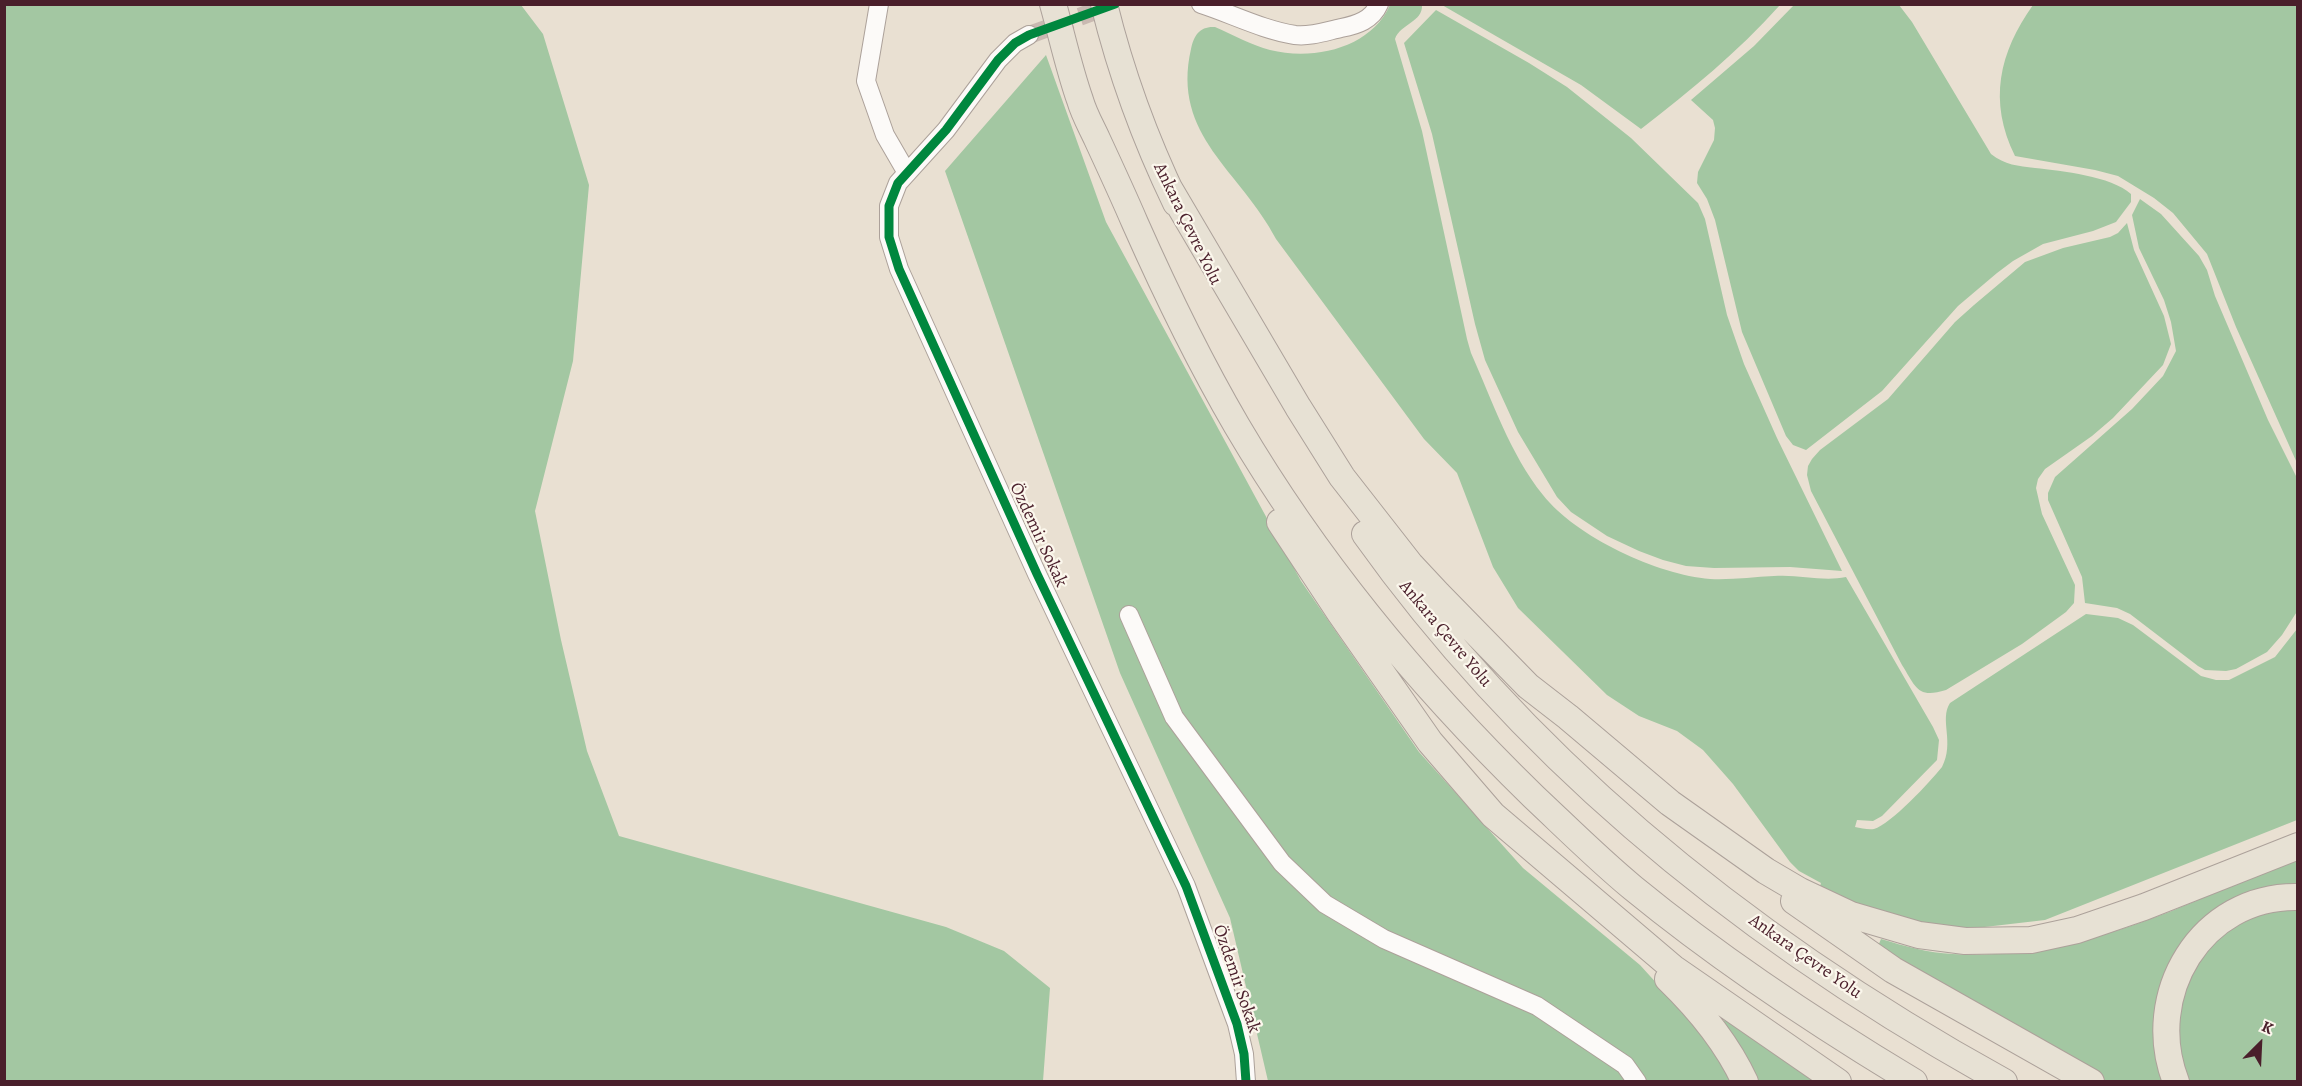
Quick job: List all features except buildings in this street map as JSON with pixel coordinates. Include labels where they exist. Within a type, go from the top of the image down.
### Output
[{"type":"highway","points":[[1053,4],[1080,103],[1118,212],[1209,405],[1293,542],[1430,742],[1493,815],[1560,882],[1674,985],[1726,1047],[1745,1082]]},
{"type":"highway","name":"Ankara Çevre Yolu","points":[[1104,4],[1132,99],[1169,188],[1228,308],[1286,414],[1341,499],[1394,573],[1503,702],[1557,758],[1611,808],[1703,885],[1839,982],[1902,1023],[2004,1082]]},
{"type":"highway","points":[[1080,103],[1175,310],[1239,429],[1310,536],[1412,668],[1496,760],[1631,886],[1713,950],[1778,996],[1820,1025],[1914,1082]]},
{"type":"highway","points":[[1169,188],[1342,477],[1410,564],[1528,686],[1766,881],[1863,950],[1936,996],[2091,1082]]},
{"type":"highway","points":[[1670,803],[1766,871],[1800,891],[1872,923],[1941,940],[2021,941],[2077,930],[2144,907],[2298,846]]},
{"type":"highway","points":[[1493,815],[1672,968],[1838,1082]]},
{"type":"highway","points":[[2176,1082],[2167,1050],[2165,1021],[2170,994],[2184,960],[2192,948],[2212,928],[2243,908],[2266,900],[2298,897]]},
{"type":"street","points":[[879,4],[866,81],[885,135],[907,173]]},
{"type":"street","points":[[1201,4],[1295,35],[1306,35],[1364,22],[1379,4]]},
{"type":"street","name":"Özdemir Sokak","points":[[1029,35],[1016,43],[998,60],[946,130],[898,183],[889,206],[889,237],[899,269],[1037,574],[1186,886],[1237,1024],[1244,1054],[1246,1082]]},
{"type":"street","points":[[1129,615],[1174,717],[1282,863],[1325,904],[1384,939],[1537,1006],[1625,1065],[1637,1082]]},
{"type":"green space","points":[[5,4],[521,5],[543,34],[589,185],[573,361],[535,511],[561,640],[587,751],[619,836],[946,927],[1004,951],[1050,988],[1043,1081],[5,1081]]},
{"type":"green space","points":[[1780,4],[1764,23],[1730,55],[1641,129],[1581,85],[1442,5]]},
{"type":"green space","points":[[1390,5],[1422,5],[1419,15],[1401,30],[1395,39],[1422,131],[1467,339],[1511,444],[1543,495],[1558,511],[1597,539],[1643,562],[1689,576],[1710,579],[1783,576],[1828,579],[1846,577],[1933,727],[1939,740],[1937,760],[1882,816],[1873,821],[1857,820],[1855,827],[1874,829],[1881,826],[1910,802],[1942,767],[1946,758],[1946,717],[1950,703],[2086,614],[2118,618],[2133,625],[2201,676],[2216,680],[2229,680],[2275,657],[2297,629],[2297,820],[2045,920],[1976,928],[1938,926],[1904,921],[1818,893],[1821,883],[1799,871],[1790,862],[1733,784],[1703,750],[1677,731],[1639,716],[1607,695],[1518,608],[1493,567],[1457,473],[1424,439],[1276,239],[1213,151],[1200,129],[1191,106],[1187,79],[1192,44],[1196,36],[1205,28],[1215,27],[1270,50],[1305,54],[1322,52],[1339,48],[1369,32],[1381,20]]},
{"type":"green space","points":[[1794,5],[1899,5],[1912,22],[1991,154],[2001,161],[2023,167],[2099,179],[2131,194],[2131,202],[2116,222],[2093,231],[2043,244],[1997,273],[1958,306],[1882,391],[1806,450],[1793,445],[1786,436],[1742,332],[1715,220],[1707,199],[1697,183],[1698,172],[1714,140],[1715,128],[1713,120],[1691,100],[1754,46]]},
{"type":"green space","points":[[2033,5],[2297,5],[2297,463],[2236,327],[2207,254],[2173,213],[2154,198],[2118,176],[2015,156],[2002,116],[2001,78],[2012,41]]},
{"type":"green space","points":[[1436,10],[1567,87],[1631,138],[1698,203],[1705,219],[1727,315],[1744,364],[1777,438],[1842,571],[1790,567],[1686,566],[1639,551],[1607,536],[1571,512],[1557,497],[1518,432],[1485,360],[1432,134],[1404,43]]},
{"type":"green space","points":[[1046,55],[1106,222],[1301,581],[1419,752],[1523,868],[1640,965],[1720,1053],[1732,1081],[1268,1081],[1230,918],[1120,673],[945,171]]},
{"type":"green space","points":[[2140,199],[2161,214],[2199,256],[2207,270],[2215,296],[2268,420],[2297,478],[2298,610],[2282,635],[2267,652],[2236,669],[2226,671],[2205,670],[2198,666],[2130,614],[2117,608],[2085,603],[2082,577],[2048,500],[2048,493],[2055,477],[2132,409],[2163,376],[2176,351],[2164,300],[2139,248],[2132,215]]},
{"type":"green space","points":[[2127,223],[2134,250],[2164,316],[2171,344],[2163,365],[2113,418],[2045,469],[2038,479],[2036,488],[2042,514],[2075,585],[2074,603],[2066,612],[2022,644],[1946,690],[1923,692],[1914,685],[1902,665],[1811,491],[1807,475],[1808,466],[1820,450],[1888,399],[1955,322],[2025,262],[2063,248],[2110,237],[2118,233]]},
{"type":"green space","points":[[2297,853],[2297,889],[2196,928],[2169,1081],[2101,1081],[1876,951],[1881,939],[1925,951],[1952,954],[1998,954],[2043,949],[2087,939],[2174,910]]},
{"type":"green space","points":[[2297,902],[2297,1081],[2187,1082],[2175,1034],[2189,969],[2225,928]]},
{"type":"green space","points":[[1730,1017],[1836,1081],[1757,1081],[1720,1023]]},
{"type":"tunnel","points":[[1029,35],[1115,4]]},
{"type":"cycle path","points":[[1115,4],[1029,35],[1015,43],[998,60],[946,130],[898,183],[889,206],[889,237],[899,269],[1037,574],[1186,886],[1237,1024],[1244,1054],[1246,1082]]}]
